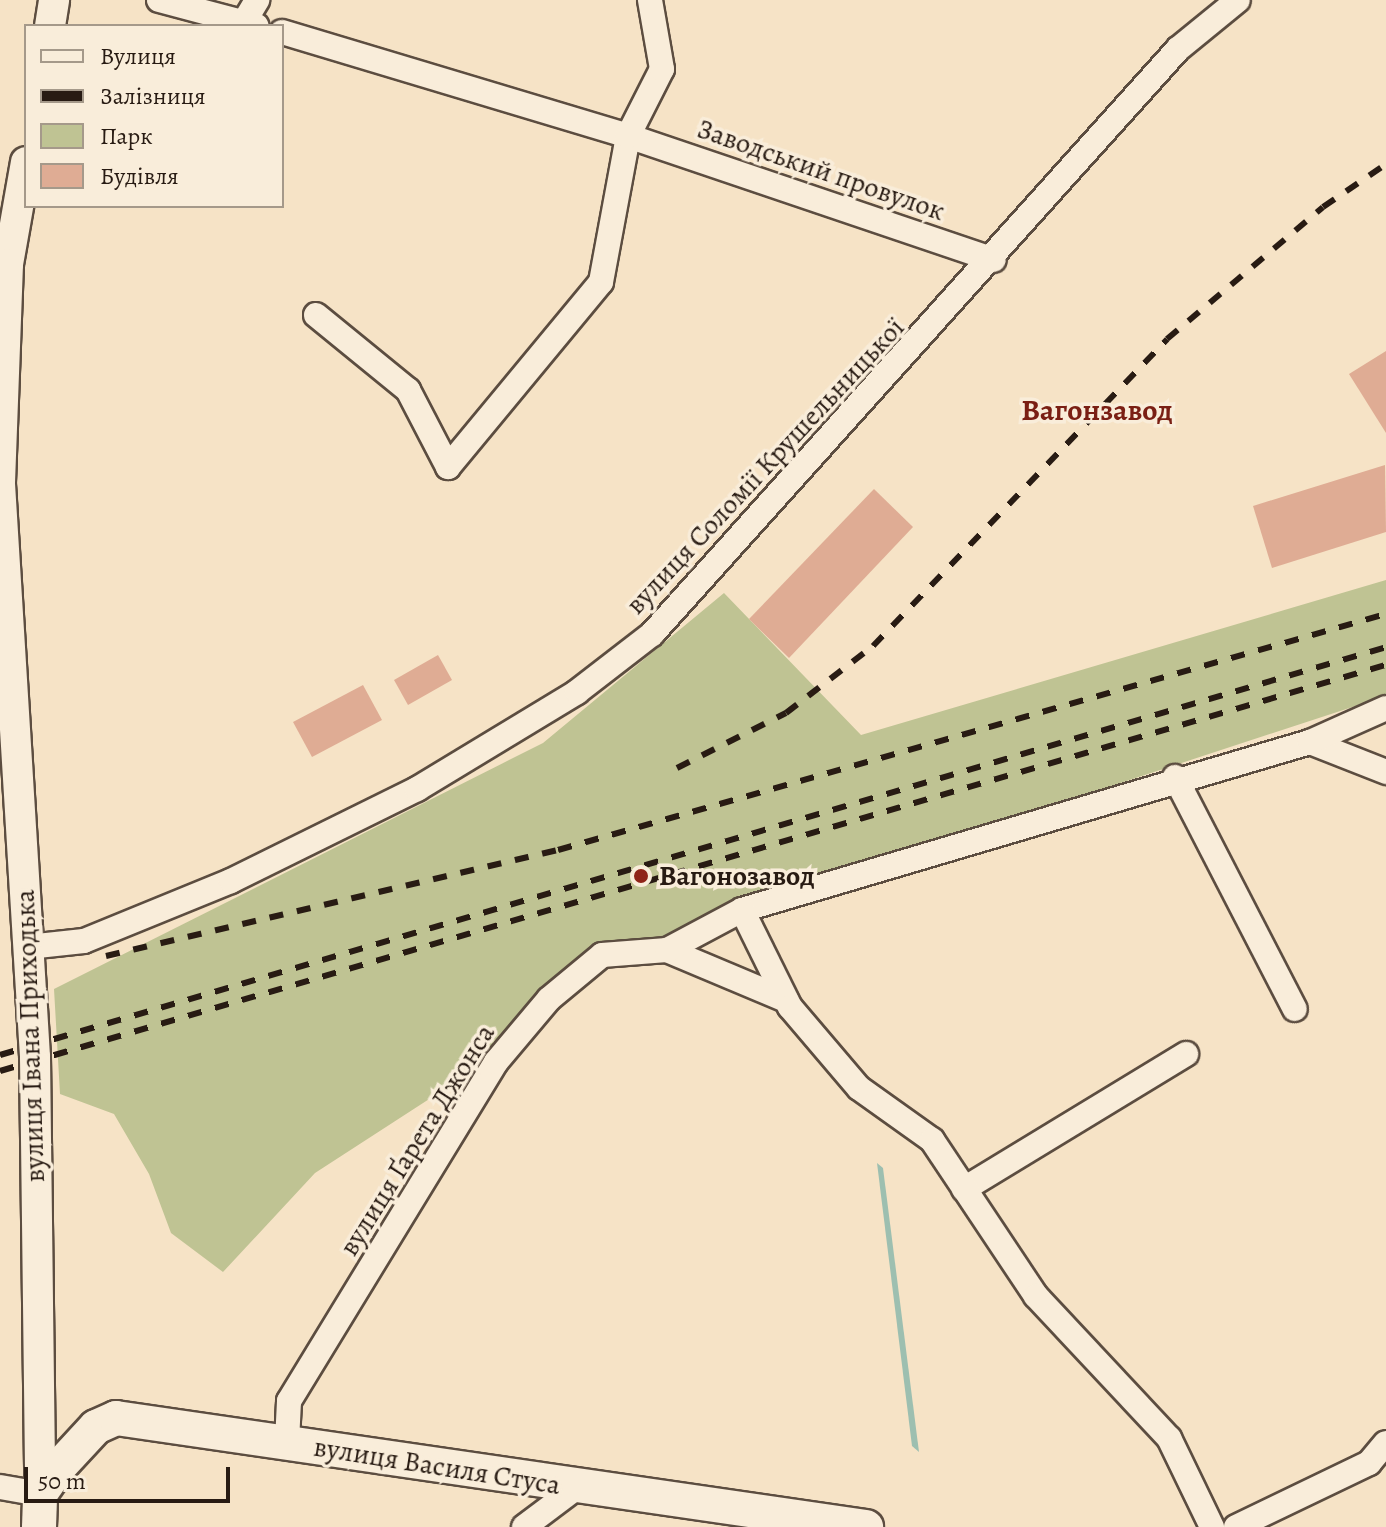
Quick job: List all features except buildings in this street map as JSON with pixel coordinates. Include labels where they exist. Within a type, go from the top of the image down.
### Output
[{"type":"main road","name":"вулиця Василя Стуса","points":[[40,1511],[86,1437],[116,1418],[576,1488],[866,1527]]},
{"type":"street","points":[[50,24],[54,0]]},
{"type":"street","points":[[159,0],[250,24],[257,0]]},
{"type":"street","points":[[316,315],[408,390],[448,467],[601,282],[628,136],[662,69],[650,0]]},
{"type":"street","name":"вулиця Соломії Крушельницької","points":[[28,947],[84,941],[231,881],[417,789],[577,692],[674,613],[994,260],[1178,49],[1238,0]]},
{"type":"street","name":"Заводський провулок","points":[[284,33],[628,136],[994,260]]},
{"type":"street","name":"вулиця Івана Приходька","points":[[24,173],[8,264],[0,484],[28,947],[40,1511]]},
{"type":"street","name":"вулиця Ґарета Джонса","points":[[287,1442],[289,1401],[496,1062],[549,999],[602,955],[667,950],[742,910],[1175,777],[1310,742],[1386,708]]},
{"type":"street","points":[[1310,742],[1386,772]]},
{"type":"street","points":[[1175,777],[1295,1009]]},
{"type":"street","points":[[742,910],[786,1000],[859,1088],[932,1140],[1036,1296],[1169,1438],[1212,1527]]},
{"type":"street","points":[[667,950],[786,1000]]},
{"type":"street","points":[[964,1189],[1186,1054]]},
{"type":"street","points":[[1236,1527],[1369,1463],[1386,1443]]},
{"type":"street","points":[[0,1487],[40,1511]]},
{"type":"street","points":[[524,1527],[576,1488]]},
{"type":"green space","points":[[1386,580],[1386,696],[684,926],[659,943],[595,946],[474,1070],[315,1173],[223,1272],[171,1233],[149,1174],[114,1114],[60,1094],[54,989],[543,743],[724,593],[861,735]]},
{"type":"shaded area","points":[[877,1163],[883,1168],[919,1452],[912,1446]]},
{"type":"railway","points":[[677,768],[786,713],[873,646],[1167,339],[1323,207],[1386,164]]},
{"type":"railway","points":[[106,956],[558,850],[1386,614]]},
{"type":"railway","points":[[0,1055],[1386,647]]},
{"type":"railway","points":[[0,1071],[1386,665]]},
{"type":"place","name":"Вагонозавод","points":[[641,876]]},
{"type":"district","name":"Вагонзавод","points":[[1097,410]]}]
